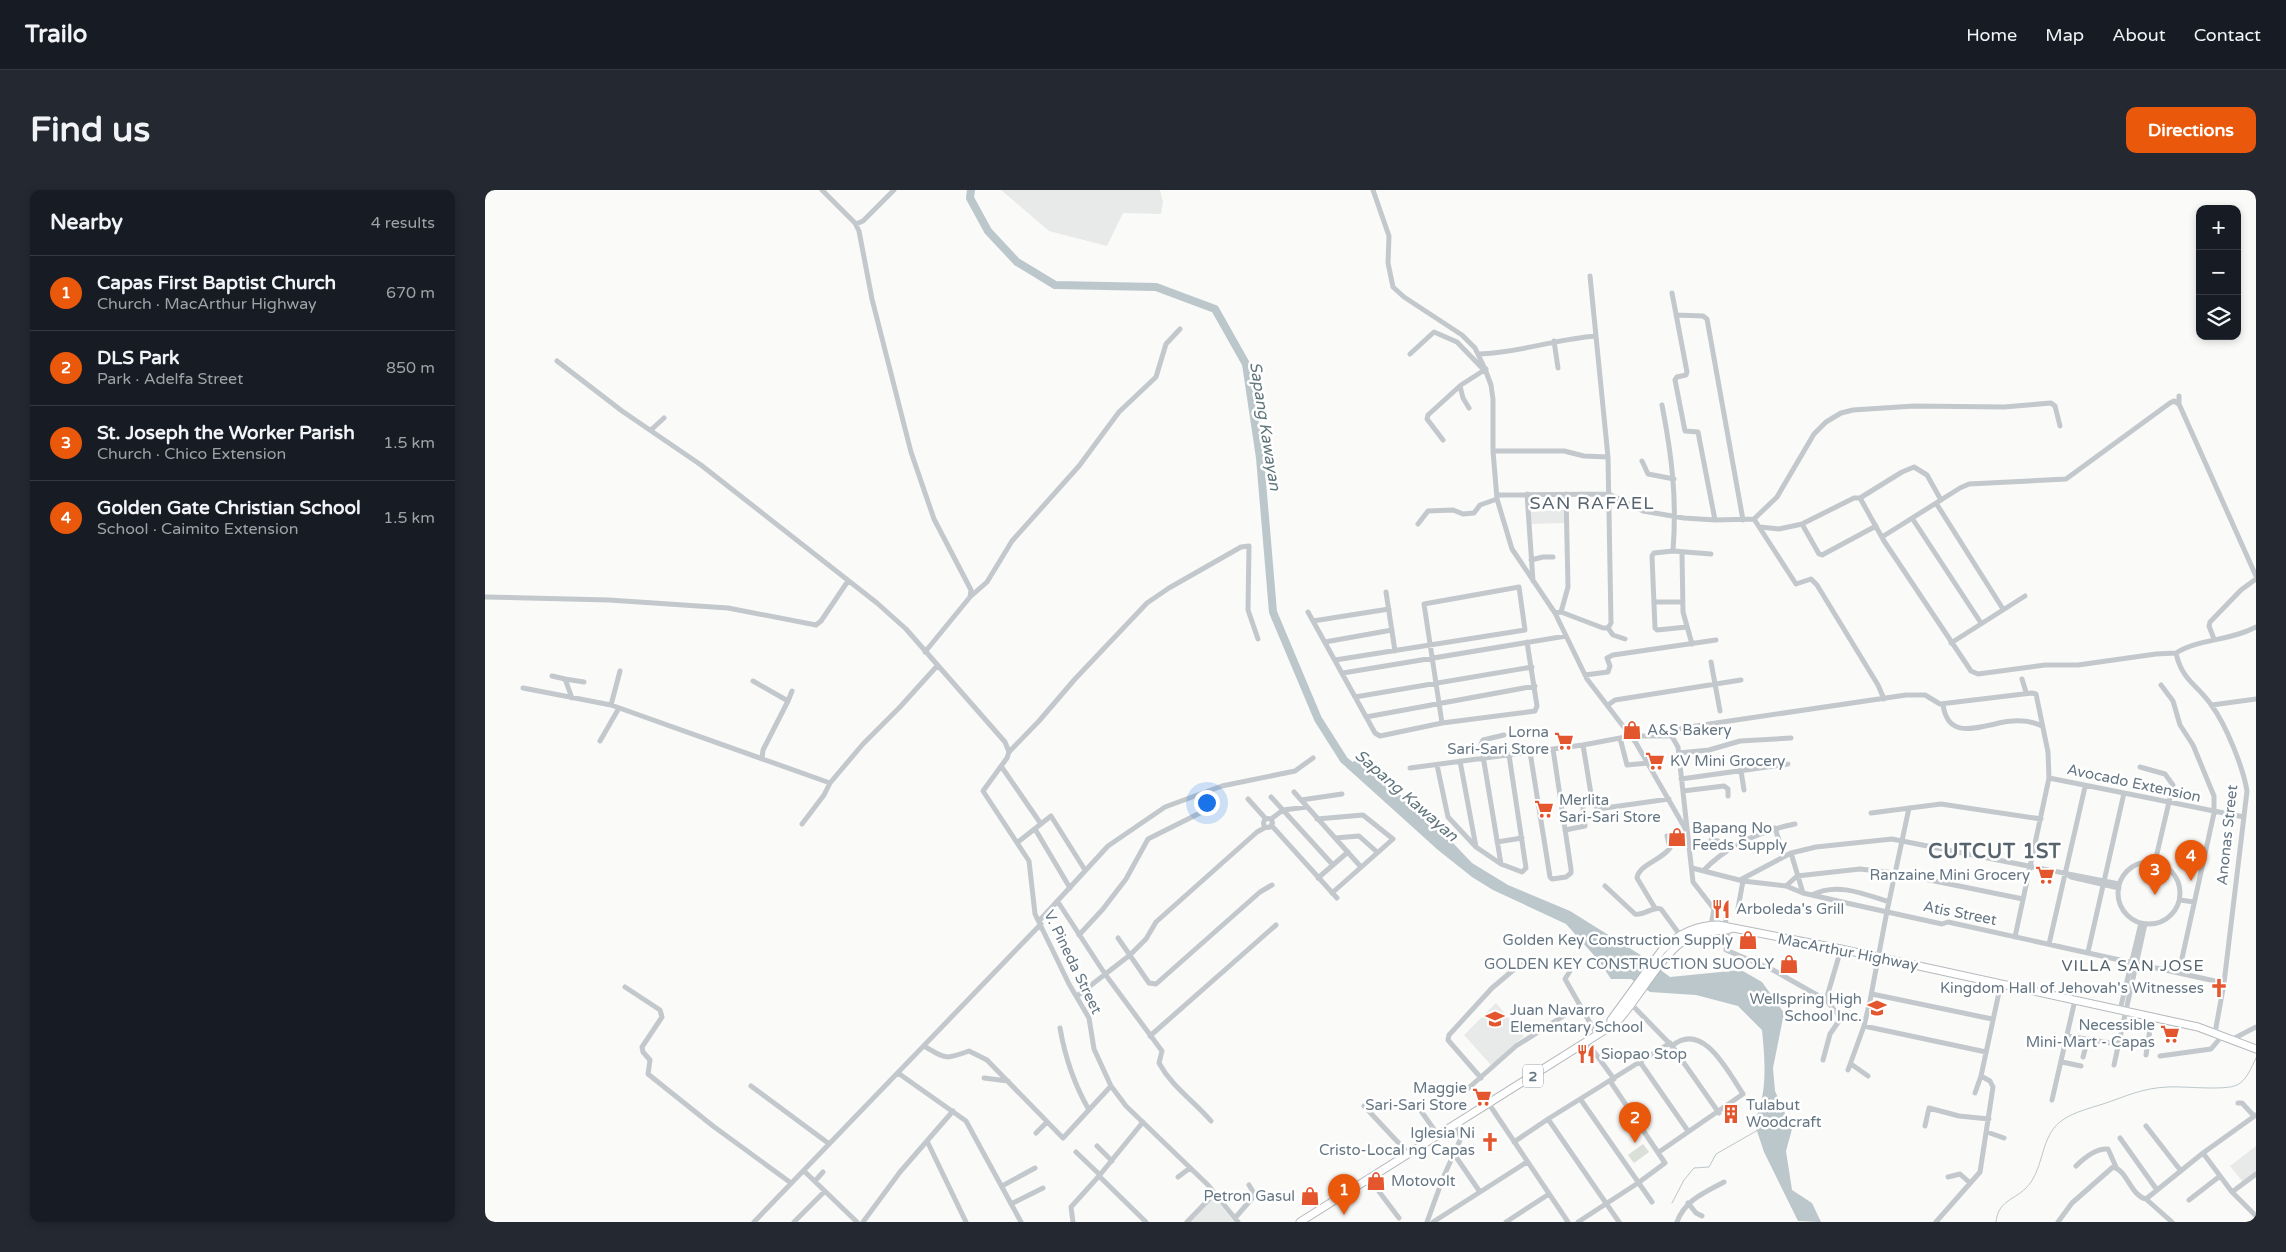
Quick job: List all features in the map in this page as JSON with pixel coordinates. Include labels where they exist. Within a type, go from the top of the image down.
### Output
[{"type":"highway","name":"MacArthur Highway","points":[[1300,1222],[1368,1177],[1489,1104],[1616,1023],[1665,952],[1680,935],[1699,927],[1711,925],[1841,949],[2075,1000],[2215,1033],[2253,1048]]},
{"type":"highway","name":"MacArthur Highway","points":[[1665,952],[1688,938],[1727,928]]},
{"type":"street","points":[[822,190],[856,224],[860,234],[872,299],[911,452],[934,519],[966,578],[971,590],[970,596]]},
{"type":"street","points":[[856,224],[863,221],[894,190]]},
{"type":"street","points":[[1373,190],[1389,236],[1388,263],[1393,287],[1404,297],[1462,334],[1479,354],[1491,384],[1493,399],[1493,451],[1497,497],[1512,549],[1555,613],[1585,675],[1631,736],[1686,830]]},
{"type":"street","points":[[1590,276],[1608,456],[1611,623],[1609,628],[1613,636],[1625,639]]},
{"type":"street","points":[[1672,293],[1687,372],[1675,380],[1685,431],[1698,432],[1715,520]]},
{"type":"street","points":[[1676,315],[1703,316],[1707,319],[1743,520]]},
{"type":"street","points":[[925,652],[970,596],[987,582],[1012,541],[1079,466],[1119,412],[1157,377],[1166,344],[1180,329]]},
{"type":"street","points":[[1410,354],[1434,332],[1457,342],[1485,370]]},
{"type":"street","points":[[1479,354],[1506,353],[1554,341],[1596,336]]},
{"type":"street","points":[[1554,341],[1558,368]]},
{"type":"street","points":[[557,361],[701,465],[900,624],[1001,737],[1009,752]]},
{"type":"street","points":[[1443,440],[1427,417],[1460,386],[1485,370]]},
{"type":"street","points":[[1460,386],[1463,398],[1469,408]]},
{"type":"street","points":[[2179,396],[2179,404],[2256,577],[2235,595],[2210,622],[2209,626],[2214,639]]},
{"type":"street","points":[[1882,538],[1938,501],[1969,484],[1993,481],[2066,479],[2170,403],[2174,401],[2179,404]]},
{"type":"street","points":[[1418,524],[1428,511],[1453,510],[1463,514],[1474,513],[1480,505],[1497,497],[1527,494],[1609,494],[1643,511],[1675,517],[1715,520],[1754,518],[1777,497],[1814,434],[1833,417],[1853,410],[1914,406],[2003,406],[2051,403],[2056,410],[2060,426]]},
{"type":"street","points":[[1662,405],[1674,479],[1675,517],[1673,551]]},
{"type":"street","points":[[651,430],[664,418]]},
{"type":"street","points":[[1493,451],[1563,451],[1584,456],[1608,456]]},
{"type":"street","points":[[1642,461],[1648,474],[1674,479]]},
{"type":"street","points":[[1760,526],[1779,530],[1802,524],[1854,498],[1860,498],[1902,472],[1915,467],[1927,475],[1938,501],[2003,609]]},
{"type":"street","points":[[1527,494],[1533,582]]},
{"type":"street","points":[[1561,612],[1568,587],[1566,494]]},
{"type":"street","points":[[1860,498],[1882,538],[1951,643],[1968,668],[1978,674],[2045,666],[2078,666],[2156,654],[2176,653],[2190,645],[2239,634],[2256,627]]},
{"type":"street","points":[[1754,518],[1796,584],[1811,579],[1817,585],[1866,665],[1884,699]]},
{"type":"street","points":[[1912,518],[1981,623]]},
{"type":"street","points":[[1802,524],[1819,554],[1822,555],[1876,526]]},
{"type":"street","name":"V. Pineda Street","points":[[1237,1220],[1215,1193],[1143,1122],[1111,1086],[1095,1049],[1089,1018],[1069,984],[1034,908],[1029,861],[983,791],[1009,752],[1147,603],[1169,588],[1241,547],[1249,546],[1248,610],[1258,639]]},
{"type":"street","points":[[1687,627],[1656,629],[1652,556],[1654,553],[1673,551],[1711,554]]},
{"type":"street","points":[[1683,553],[1683,602],[1692,644]]},
{"type":"street","points":[[1531,560],[1553,557]]},
{"type":"street","points":[[485,597],[609,600],[728,608],[816,625],[821,621],[848,581]]},
{"type":"street","points":[[1335,660],[1395,651],[1431,645],[1525,630],[1519,587],[1424,604],[1431,645],[1437,684],[1442,723]]},
{"type":"street","points":[[1386,592],[1395,651]]},
{"type":"street","points":[[1951,643],[2025,596]]},
{"type":"street","points":[[1655,602],[1683,602]]},
{"type":"street","points":[[1313,621],[1389,609]]},
{"type":"street","points":[[1308,612],[1375,733],[1380,736],[1442,723],[1535,711],[1537,706],[1535,686],[1527,642]]},
{"type":"street","points":[[1555,613],[1561,612],[1603,628],[1609,628]]},
{"type":"street","points":[[1325,642],[1392,630]]},
{"type":"street","points":[[1343,673],[1433,660],[1566,636]]},
{"type":"street","points":[[1585,675],[1608,672],[1610,666],[1607,658],[1613,655],[1715,640]]},
{"type":"street","name":"Anonas Street","points":[[2176,653],[2183,674],[2212,705],[2245,776],[2247,790],[2224,983],[2215,1033]]},
{"type":"street","points":[[1711,662],[1720,711]]},
{"type":"street","points":[[801,824],[824,795],[830,784],[863,744],[937,666]]},
{"type":"street","points":[[1355,697],[1531,667]]},
{"type":"street","points":[[611,705],[620,671]]},
{"type":"street","points":[[552,676],[565,680],[584,682]]},
{"type":"street","points":[[2021,679],[2026,692]]},
{"type":"street","points":[[565,680],[572,698]]},
{"type":"street","points":[[1608,705],[1615,700],[1741,680]]},
{"type":"street","points":[[753,681],[788,701]]},
{"type":"street","points":[[2161,685],[2173,701],[2180,725],[2193,745],[2213,796],[2214,813],[2179,972]]},
{"type":"street","points":[[1366,717],[1535,686]]},
{"type":"street","points":[[523,688],[611,705],[830,784]]},
{"type":"street","points":[[762,758],[763,750],[793,691]]},
{"type":"street","points":[[1410,768],[1583,745],[1631,736],[1671,735],[1679,729],[1689,727],[1923,694],[1937,703],[1943,704],[2026,692],[2036,694],[2048,752],[2049,778],[2015,937]]},
{"type":"street","points":[[2212,705],[2256,699]]},
{"type":"street","points":[[1943,704],[1947,718],[1958,728],[1980,728],[2010,721],[2033,722],[2042,726]]},
{"type":"street","points":[[600,741],[619,708]]},
{"type":"street","points":[[2033,722],[2041,718]]},
{"type":"street","points":[[1501,864],[1481,741],[1504,735]]},
{"type":"street","points":[[1671,735],[1678,747],[1679,753],[1693,882],[1714,908],[1711,925]]},
{"type":"street","points":[[1621,738],[1627,765],[1648,763]]},
{"type":"street","points":[[1679,753],[1709,750],[1740,741],[1791,738]]},
{"type":"street","points":[[1583,745],[1592,800],[1598,809],[1669,799]]},
{"type":"street","points":[[1530,752],[1552,879],[1566,877],[1571,873],[1553,749]]},
{"type":"street","points":[[1437,765],[1448,818],[1476,847],[1501,864],[1522,872],[1525,870],[1509,755]]},
{"type":"street","points":[[754,1222],[804,1171],[828,1143],[924,1046],[1040,922],[1085,870],[1113,842],[1165,807],[1222,786],[1295,771],[1313,758]]},
{"type":"street","points":[[1460,761],[1476,847]]},
{"type":"street","points":[[1681,779],[1788,764]]},
{"type":"street","points":[[1001,766],[1041,824]]},
{"type":"street","points":[[2140,767],[2165,774],[2173,785],[2155,862]]},
{"type":"street","points":[[1741,771],[1744,790]]},
{"type":"street","name":"Avocado Extension","points":[[2049,778],[2214,813],[2244,817]]},
{"type":"street","points":[[1683,791],[1724,786],[1728,789],[1728,796]]},
{"type":"street","points":[[2049,944],[2067,873],[2085,787]]},
{"type":"street","points":[[1294,792],[1361,867]]},
{"type":"street","points":[[2088,952],[2124,793]]},
{"type":"street","points":[[1301,800],[1342,794]]},
{"type":"street","points":[[1271,797],[1333,865]]},
{"type":"street","points":[[1248,800],[1337,898]]},
{"type":"street","points":[[1871,813],[1941,804],[2041,819]]},
{"type":"street","points":[[1077,996],[1130,954],[1146,939],[1156,922],[1283,810],[1307,807]]},
{"type":"street","points":[[1565,830],[1585,826],[1583,808]]},
{"type":"street","points":[[1848,1070],[1865,1026],[1909,808]]},
{"type":"street","points":[[1079,935],[1103,909],[1126,879],[1148,839],[1204,811]]},
{"type":"street","points":[[1317,819],[1363,815],[1393,839],[1332,893]]},
{"type":"street","points":[[1018,842],[1051,816],[1085,870]]},
{"type":"street","points":[[1704,870],[1724,853],[1744,840],[1775,828],[1795,824]]},
{"type":"street","points":[[1775,828],[1785,856]]},
{"type":"street","points":[[1035,829],[1070,888]]},
{"type":"street","points":[[1335,838],[1359,836],[1377,852]]},
{"type":"street","points":[[1655,908],[1637,878],[1644,866],[1663,857],[1670,848],[1667,836]]},
{"type":"street","points":[[1497,842],[1521,838]]},
{"type":"street","points":[[1739,908],[1741,880],[1791,853],[1854,841],[1892,839],[2030,868],[2067,873],[2071,878],[2119,886]]},
{"type":"street","points":[[1711,840],[1718,841],[1724,853]]},
{"type":"street","points":[[1318,878],[1348,852]]},
{"type":"street","points":[[1791,853],[1803,893]]},
{"type":"street","points":[[2155,862],[2172,872],[2181,890],[2180,900],[2170,917],[2162,922],[2143,924],[2127,914],[2121,906],[2119,886],[2123,876],[2137,864],[2155,862]]},
{"type":"street","name":"Atis Street","points":[[1692,868],[1741,880],[1786,886],[1812,895],[2088,952],[2224,983]]},
{"type":"street","points":[[1786,886],[1797,876],[1860,869],[1895,873],[2023,899]]},
{"type":"street","points":[[1118,938],[1149,982],[1156,984],[1260,892],[1272,885]]},
{"type":"street","points":[[1605,886],[1635,914],[1639,915],[1655,908],[1661,909],[1680,935]]},
{"type":"street","points":[[1812,895],[1831,888],[1849,890],[1889,902]]},
{"type":"street","points":[[2180,900],[2195,902]]},
{"type":"street","points":[[1058,902],[1105,974],[1163,1051],[1159,1063],[1162,1068],[1176,1087],[1211,1122]]},
{"type":"street","points":[[1728,904],[1726,950],[1773,970],[1826,1000],[1841,1018],[1830,1034],[1823,1060]]},
{"type":"street","points":[[2114,1065],[2123,1011],[2143,924]]},
{"type":"street","points":[[1150,1036],[1276,925]]},
{"type":"street","points":[[1826,1000],[1841,949]]},
{"type":"street","points":[[1569,958],[1567,964],[1570,971],[1565,978],[1597,1036]]},
{"type":"street","points":[[1481,1078],[1448,1040],[1449,1035],[1492,988],[1523,962]]},
{"type":"street","points":[[1975,1093],[1981,1076],[2001,984]]},
{"type":"street","points":[[625,987],[662,1014],[662,1018],[641,1049],[649,1060],[648,1074],[713,1126],[791,1183]]},
{"type":"street","points":[[1872,994],[1992,1019]]},
{"type":"street","points":[[2052,1100],[2075,1000]]},
{"type":"street","points":[[1633,1001],[1671,1044],[1719,1113]]},
{"type":"street","points":[[1464,1092],[1525,1040],[1579,1006]]},
{"type":"street","points":[[2146,1055],[2152,1017]]},
{"type":"street","points":[[1865,1026],[1986,1052]]},
{"type":"street","points":[[2231,1040],[2256,1026]]},
{"type":"street","points":[[1060,1028],[1063,1046],[1074,1081],[1089,1110]]},
{"type":"street","points":[[2068,1036],[2117,1044]]},
{"type":"street","points":[[2160,1056],[2211,1049],[2223,1036]]},
{"type":"street","points":[[1514,1142],[1548,1118],[1581,1100],[1671,1044],[1687,1038],[1702,1042],[1716,1056],[1743,1094],[1719,1113],[1688,1131],[1659,1152]]},
{"type":"street","points":[[2083,1057],[2088,1039]]},
{"type":"street","points":[[1578,1222],[1638,1183],[1664,1164],[1665,1160],[1587,1042]]},
{"type":"street","points":[[924,1046],[950,1058],[971,1051],[987,1060],[1063,1138],[1111,1086]]},
{"type":"street","points":[[1640,1062],[1688,1131]]},
{"type":"street","points":[[2062,1062],[2081,1066]]},
{"type":"street","points":[[1851,1064],[1868,1076]]},
{"type":"street","points":[[898,1073],[953,1111],[971,1126],[1021,1222]]},
{"type":"street","points":[[1936,1222],[1980,1172],[1993,1087],[1990,1081],[1981,1076]]},
{"type":"street","points":[[984,1078],[1008,1081]]},
{"type":"street","points":[[751,1086],[828,1143]]},
{"type":"street","points":[[1581,1100],[1651,1202]]},
{"type":"street","points":[[2147,1199],[2203,1153],[2255,1115],[2242,1103],[2238,1104]]},
{"type":"street","points":[[1416,1104],[1438,1135]]},
{"type":"street","points":[[1489,1104],[1569,1222]]},
{"type":"street","points":[[1364,1106],[1408,1153]]},
{"type":"street","points":[[1925,1126],[1929,1108],[1959,1116],[1989,1119]]},
{"type":"street","points":[[863,1222],[953,1111]]},
{"type":"street","points":[[1548,1118],[1605,1205],[1619,1222]]},
{"type":"street","points":[[1036,1133],[1047,1122]]},
{"type":"street","points":[[1073,1222],[1071,1207],[1100,1176],[1143,1122]]},
{"type":"street","points":[[1427,1222],[1461,1134],[1455,1124]]},
{"type":"street","points":[[2146,1126],[2181,1171]]},
{"type":"street","points":[[1987,1132],[2004,1138]]},
{"type":"street","points":[[2120,1138],[2157,1190]]},
{"type":"street","points":[[927,1141],[966,1222]]},
{"type":"street","points":[[1097,1146],[1112,1161]]},
{"type":"street","points":[[2076,1166],[2088,1155],[2104,1148],[2108,1149],[2116,1167],[2136,1192],[2143,1199],[2147,1199],[2172,1222]]},
{"type":"street","points":[[1076,1152],[1146,1222]]},
{"type":"street","points":[[2203,1153],[2232,1192],[2256,1216]]},
{"type":"street","points":[[1454,1154],[1480,1192]]},
{"type":"street","points":[[1433,1222],[1527,1162]]},
{"type":"street","points":[[2058,1222],[2072,1203],[2116,1167]]},
{"type":"street","points":[[1002,1186],[1035,1168]]},
{"type":"street","points":[[1178,1178],[1190,1168]]},
{"type":"street","points":[[804,1171],[857,1222]]},
{"type":"street","points":[[815,1181],[823,1172]]},
{"type":"street","points":[[1948,1177],[1959,1174],[1970,1183]]},
{"type":"street","points":[[2232,1192],[2256,1174]]},
{"type":"street","points":[[2189,1200],[2220,1176]]},
{"type":"street","points":[[1368,1177],[1399,1218]]},
{"type":"street","points":[[1677,1222],[1681,1212],[1688,1203],[1724,1182]]},
{"type":"street","points":[[1237,1220],[1255,1195],[1249,1185]]},
{"type":"street","points":[[1011,1204],[1043,1188]]},
{"type":"street","points":[[794,1222],[825,1191]]},
{"type":"street","points":[[1187,1222],[1215,1193]]},
{"type":"street","points":[[1506,1222],[1549,1194]]},
{"type":"street","points":[[1688,1203],[1696,1213],[1702,1216]]},
{"type":"shaded area","points":[[1001,190],[1160,190],[1163,202],[1161,214],[1123,213],[1107,246],[1049,231]]},
{"type":"shaded area","points":[[1564,510],[1565,523],[1529,524],[1529,512]]},
{"type":"shaded area","points":[[1357,759],[1434,823],[1472,863],[1508,885],[1570,911],[1639,954],[1670,977],[1741,970],[1762,982],[1784,1013],[1773,1068],[1775,1091],[1792,1129],[1786,1151],[1792,1190],[1812,1203],[1821,1222],[1798,1221],[1764,1152],[1754,1122],[1762,1100],[1764,1077],[1762,1030],[1738,1006],[1696,995],[1650,992],[1631,979],[1611,979],[1599,961],[1566,924],[1493,890],[1472,877],[1438,850],[1346,767]]},
{"type":"shaded area","name":"Juan Navarro Elementary School","points":[[1496,1003],[1524,1036],[1491,1065],[1464,1035]]},
{"type":"shaded area","points":[[1643,1144],[1649,1152],[1634,1163],[1628,1155]]},
{"type":"shaded area","points":[[2256,1146],[2256,1173],[2243,1182],[2230,1166]]},
{"type":"shaded area","points":[[1213,1196],[1234,1222],[1190,1222]]},
{"type":"waterway","name":"Sapang Kawayan","points":[[971,190],[970,198],[988,231],[1017,262],[1055,285],[1156,287],[1215,309],[1246,364],[1260,458],[1273,612],[1318,719],[1344,760],[1357,771]]},
{"type":"waterway","points":[[1996,1222],[2001,1208],[2031,1182],[2051,1132],[2064,1119],[2083,1110],[2150,1089],[2231,1087],[2237,1085],[2246,1077],[2256,1058]]},
{"type":"waterway","points":[[1672,1203],[1684,1180],[1694,1168],[1709,1167],[1716,1154],[1758,1130]]},
{"type":"place","name":"A&S Bakery","points":[[1632,730]]},
{"type":"place","name":"Lorna Sari-Sari Store","points":[[1564,741]]},
{"type":"place","name":"KV Mini Grocery","points":[[1655,761]]},
{"type":"place","name":"Merlita Sari-Sari Store","points":[[1544,809]]},
{"type":"place","name":"Bapang No Feeds Supply","points":[[1677,837]]},
{"type":"place","name":"Ranzaine Mini Grocery","points":[[2045,875]]},
{"type":"place","name":"Golden Gate Christian School","points":[[2191,881]]},
{"type":"place","name":"St. Joseph the Worker Parish","points":[[2155,895]]},
{"type":"place","name":"Arboleda's Grill","points":[[1721,909]]},
{"type":"place","name":"Golden Key Construction Supply","points":[[1748,940]]},
{"type":"place","name":"GOLDEN KEY CONSTRUCTION SUOOLY","points":[[1789,964]]},
{"type":"place","name":"Kingdom Hall of Jehovah's Witnesses","points":[[2219,988]]},
{"type":"place","name":"Wellspring High School Inc.","points":[[1877,1008]]},
{"type":"place","name":"Juan Navarro Elementary School","points":[[1495,1019]]},
{"type":"place","name":"Necessible Mini-Mart - Capas","points":[[2170,1034]]},
{"type":"place","name":"Siopao Stop","points":[[1586,1054]]},
{"type":"place","name":"Maggie Sari-Sari Store","points":[[1482,1097]]},
{"type":"place","name":"Tulabut Woodcraft","points":[[1731,1114]]},
{"type":"place","name":"Iglesia Ni Cristo-Local ng Capas","points":[[1490,1142]]},
{"type":"place","name":"DLS Park","points":[[1635,1143]]},
{"type":"place","name":"Motovolt","points":[[1376,1181]]},
{"type":"place","name":"Petron Gasul","points":[[1310,1196]]},
{"type":"place","name":"Capas First Baptist Church","points":[[1344,1215]]},
{"type":"district","name":"SAN RAFAEL","points":[[1592,503]]},
{"type":"district","name":"CUTCUT 1ST","points":[[1995,851]]},
{"type":"district","name":"VILLA SAN JOSE","points":[[2133,965]]}]
